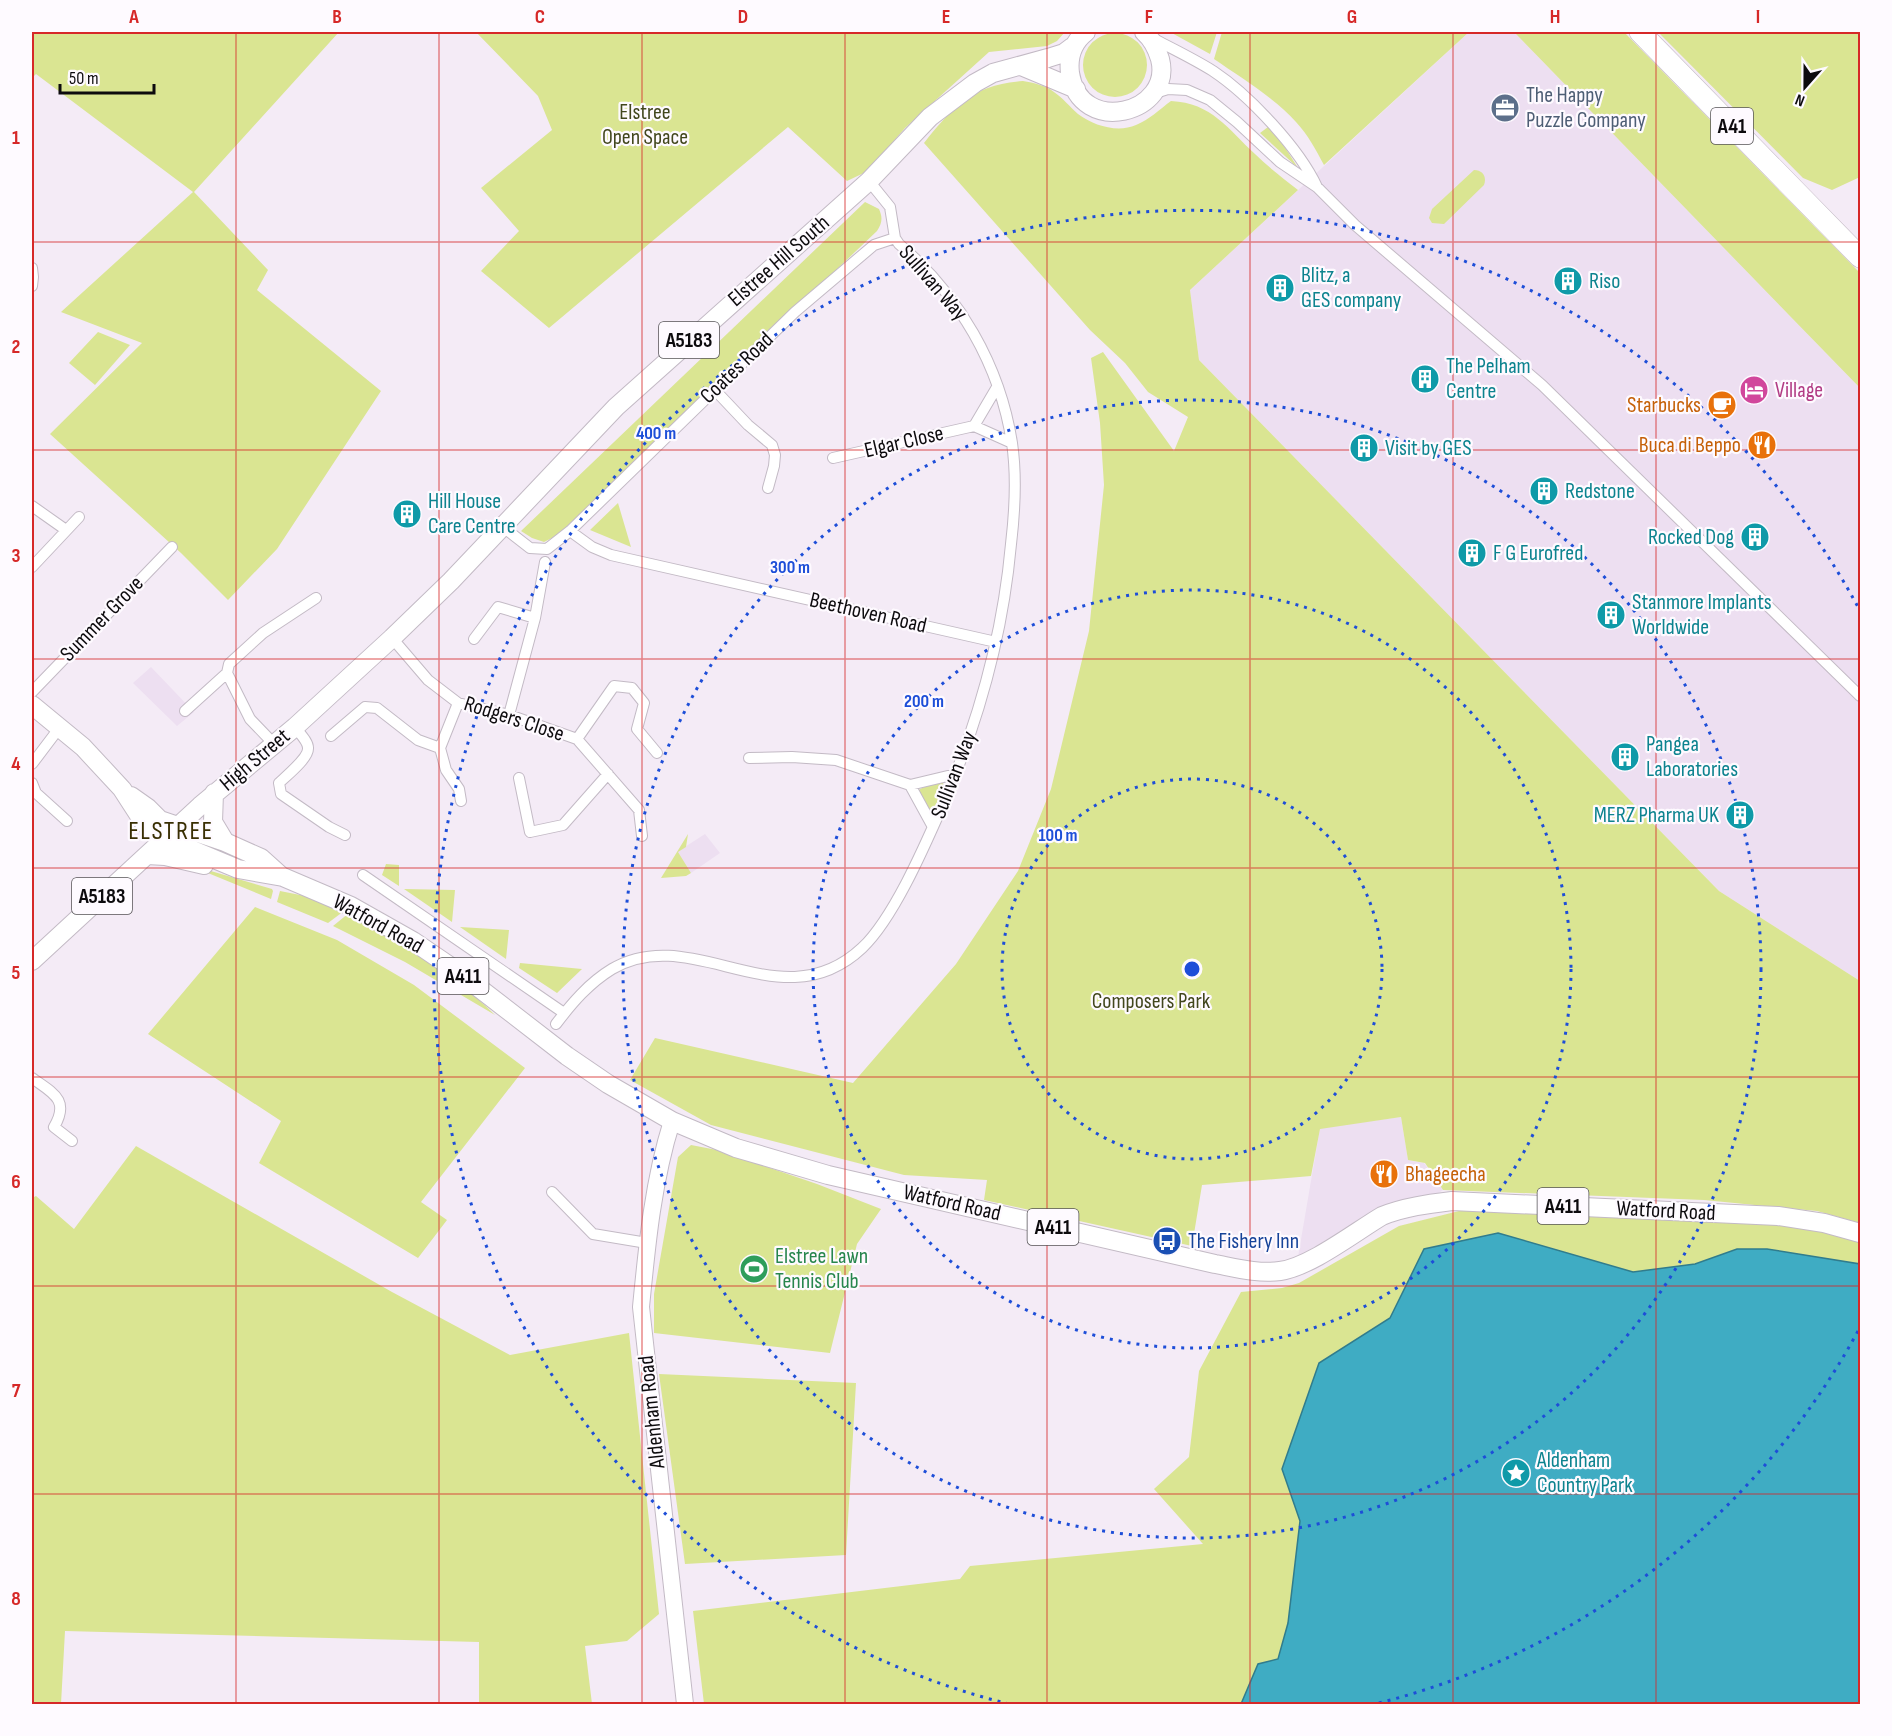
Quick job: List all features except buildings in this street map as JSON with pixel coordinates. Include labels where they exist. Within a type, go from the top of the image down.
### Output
[{"type":"highway","name":"A41","points":[[1640,32],[1860,257]]},
{"type":"main road","points":[[1086,32],[1072,47],[1069,66],[1071,81],[1083,99],[1093,107],[1113,113],[1133,109],[1146,100],[1152,94],[1160,76],[1161,65],[1157,51],[1147,34]]},
{"type":"main road","name":"Elstree Hill South","points":[[476,555],[616,407],[869,181],[930,117],[950,100],[993,73],[1064,53],[1072,47]]},
{"type":"main road","points":[[1021,66],[1076,89]]},
{"type":"main road","name":"High Street","points":[[32,961],[214,793],[294,727],[392,638],[476,555]]},
{"type":"main road","points":[[32,705],[83,747],[122,789]]},
{"type":"main road","name":"Watford Road","points":[[122,789],[160,820],[225,842],[261,858],[283,877]]},
{"type":"main road","name":"Watford Road","points":[[122,789],[144,823],[164,838],[238,869],[283,877],[351,906],[413,941],[457,971],[567,1056],[608,1084],[672,1121],[735,1148],[828,1175],[1215,1264],[1263,1271],[1279,1271],[1297,1266],[1392,1212],[1452,1201],[1778,1216],[1824,1223],[1860,1233]]},
{"type":"main road","points":[[214,793],[213,822],[225,842]]},
{"type":"main road","points":[[147,855],[212,867],[238,869]]},
{"type":"street","points":[[1147,34],[1196,61],[1230,84],[1292,146],[1309,169],[1317,187]]},
{"type":"street","points":[[1152,94],[1168,88],[1187,90],[1210,100],[1280,162],[1317,187],[1355,225],[1542,385],[1860,696]]},
{"type":"street","name":"Sullivan Way","points":[[556,1024],[590,984],[614,968],[636,960],[653,957],[685,957],[757,975],[783,978],[810,976],[847,960],[875,933],[904,885],[956,774],[980,703],[996,642],[1008,575],[1015,484],[1012,443],[997,387],[978,339],[953,299],[895,238],[890,207],[869,181]]},
{"type":"street","name":"Coates Road","points":[[503,527],[530,549],[547,549],[570,531],[795,312],[874,245],[895,238]]},
{"type":"street","points":[[32,268],[32,286]]},
{"type":"street","name":"Elgar Close","points":[[974,426],[997,387]]},
{"type":"street","points":[[714,389],[748,425],[772,445],[775,455],[774,466],[768,488]]},
{"type":"street","name":"Elgar Close","points":[[833,458],[974,426],[1012,443]]},
{"type":"street","points":[[32,506],[66,530]]},
{"type":"street","points":[[32,567],[79,517]]},
{"type":"street","name":"Beethoven Road","points":[[570,531],[592,547],[611,555],[996,642]]},
{"type":"street","name":"Summer Grove","points":[[32,692],[172,547]]},
{"type":"street","points":[[509,715],[535,618],[545,562]]},
{"type":"street","points":[[185,711],[263,633],[316,598]]},
{"type":"street","points":[[474,639],[498,607],[535,618]]},
{"type":"street","name":"Rodgers Close","points":[[392,638],[428,680],[458,703],[509,715],[577,739],[639,810],[642,836]]},
{"type":"street","points":[[228,669],[250,718],[274,744]]},
{"type":"street","points":[[577,739],[614,686],[632,688],[644,703],[637,729],[657,753]]},
{"type":"street","points":[[458,703],[440,748],[446,770],[459,789],[461,801]]},
{"type":"street","points":[[331,736],[365,707],[377,708],[418,740],[440,748]]},
{"type":"street","points":[[294,727],[308,748],[306,756],[279,783],[281,794],[328,827],[345,835]]},
{"type":"street","points":[[32,764],[60,728]]},
{"type":"street","points":[[749,758],[792,757],[836,760],[910,785],[956,774]]},
{"type":"street","points":[[519,778],[530,832],[563,825],[608,774]]},
{"type":"street","points":[[32,783],[36,793],[67,821]]},
{"type":"street","points":[[910,785],[933,827]]},
{"type":"street","points":[[363,875],[564,1014]]},
{"type":"street","points":[[32,1078],[59,1100],[62,1107],[61,1115],[54,1127],[72,1141]]},
{"type":"street","name":"Aldenham Road","points":[[672,1121],[657,1183],[647,1243],[641,1307],[685,1704]]},
{"type":"street","points":[[552,1192],[592,1234],[647,1243]]},
{"type":"shaded area","points":[[1469,32],[1514,32],[1860,388],[1860,981],[1719,891],[1199,360],[1190,290]]},
{"type":"shaded area","points":[[151,667],[194,712],[177,726],[133,683]]},
{"type":"shaded area","points":[[705,834],[720,853],[691,873],[677,852]]},
{"type":"shaded area","points":[[1401,1117],[1408,1160],[1424,1163],[1443,1190],[1434,1196],[1381,1209],[1298,1257],[1320,1128]]},
{"type":"green space","points":[[32,32],[339,32],[194,192],[268,270],[257,290],[381,391],[277,549],[228,600],[181,553],[50,434],[142,343],[61,312],[193,192],[36,74],[32,78]]},
{"type":"green space","name":"Elstree Open Space","points":[[476,32],[1065,32],[1057,41],[1047,46],[989,52],[905,128],[868,171],[847,181],[788,127],[549,328],[481,271],[519,231],[481,188],[552,130],[538,96]]},
{"type":"green space","points":[[1170,32],[1217,32],[1210,54]]},
{"type":"green space","points":[[1222,32],[1469,32],[1324,165],[1308,137],[1288,113],[1214,59]]},
{"type":"green space","points":[[1514,32],[1624,32],[1860,273],[1860,388]]},
{"type":"green space","points":[[1658,32],[1860,32],[1860,177],[1832,190],[1803,178]]},
{"type":"green space","points":[[1115,33],[1133,39],[1141,47],[1147,65],[1141,83],[1133,91],[1115,97],[1097,91],[1089,83],[1083,65],[1089,47],[1097,39]]},
{"type":"green space","name":"Composers Park","points":[[1023,81],[1047,88],[1084,118],[1106,127],[1122,128],[1141,123],[1171,101],[1198,107],[1218,119],[1298,190],[1190,290],[1199,360],[1719,891],[1860,981],[1860,1223],[1817,1211],[1704,1200],[1443,1190],[1425,1163],[1408,1160],[1401,1117],[1320,1129],[1311,1176],[1202,1185],[1192,1246],[984,1200],[987,1180],[904,1175],[711,1125],[630,1080],[655,1038],[853,1083],[956,964],[1018,871],[1051,789],[1089,631],[1104,485],[1100,423],[1091,358],[1103,352],[1174,451],[1188,417],[1148,392],[1125,363],[1090,330],[924,143],[945,118],[966,99],[991,87]]},
{"type":"green space","points":[[1268,127],[1281,141],[1298,168],[1260,133]]},
{"type":"green space","points":[[1474,170],[1483,174],[1484,185],[1444,224],[1432,223],[1429,218],[1432,209]]},
{"type":"green space","points":[[865,202],[879,209],[881,220],[877,231],[558,535],[544,542],[521,531]]},
{"type":"green space","points":[[98,332],[130,345],[95,385],[69,363]]},
{"type":"green space","points":[[618,503],[631,547],[590,530]]},
{"type":"green space","points":[[939,782],[944,786],[933,811],[929,812],[918,791]]},
{"type":"green space","points":[[688,834],[686,847],[678,852],[691,873],[686,876],[661,878]]},
{"type":"green space","points":[[386,864],[399,865],[399,886],[382,875]]},
{"type":"green space","points":[[204,869],[272,889],[271,899],[203,871]]},
{"type":"green space","points":[[404,889],[455,890],[452,922]]},
{"type":"green space","points":[[280,891],[315,898],[344,911],[328,923],[277,902]]},
{"type":"green space","points":[[255,907],[337,940],[414,985],[525,1068],[421,1202],[447,1220],[418,1258],[259,1163],[281,1121],[148,1034]]},
{"type":"green space","points":[[349,913],[443,971],[495,1015],[405,962],[333,926]]},
{"type":"green space","points":[[460,927],[509,930],[506,959]]},
{"type":"green space","points":[[520,963],[582,969],[557,993],[519,968]]},
{"type":"green space","name":"Elstree Lawn Tennis Club","points":[[691,1145],[717,1150],[817,1184],[881,1209],[857,1244],[830,1353],[654,1333],[654,1294],[678,1157]]},
{"type":"green space","points":[[136,1146],[392,1292],[510,1355],[629,1333],[659,1614],[627,1641],[585,1646],[592,1704],[479,1704],[479,1642],[65,1631],[61,1704],[32,1704],[32,1198],[36,1196],[74,1229]]},
{"type":"green space","name":"Aldenham Country Park","points":[[1459,1211],[1522,1211],[1739,1220],[1821,1229],[1860,1240],[1860,1704],[704,1704],[693,1611],[960,1579],[970,1566],[1203,1544],[1154,1489],[1189,1457],[1199,1371],[1241,1292],[1282,1288],[1299,1283],[1399,1226]]},
{"type":"green space","points":[[659,1374],[856,1383],[846,1555],[685,1564]]},
{"type":"water","name":"Aldenham Country Park","points":[[1498,1233],[1633,1272],[1695,1264],[1737,1249],[1767,1249],[1860,1264],[1860,1704],[1241,1704],[1258,1664],[1278,1659],[1288,1623],[1300,1521],[1282,1469],[1319,1363],[1390,1318],[1424,1249]]},
{"type":"place","name":"The Happy Puzzle Company","points":[[1505,108]]},
{"type":"place","name":"Riso","points":[[1568,281]]},
{"type":"place","name":"Blitz, a GES company","points":[[1280,288]]},
{"type":"place","name":"The Pelham Centre","points":[[1425,379]]},
{"type":"place","name":"Village","points":[[1754,390]]},
{"type":"place","name":"Starbucks","points":[[1722,405]]},
{"type":"place","name":"Buca di Beppo","points":[[1762,445]]},
{"type":"place","name":"Visit by GES","points":[[1364,448]]},
{"type":"place","name":"Redstone","points":[[1544,491]]},
{"type":"place","name":"Hill House Care Centre","points":[[407,514]]},
{"type":"place","name":"Rocked Dog","points":[[1755,537]]},
{"type":"place","name":"F G Eurofred","points":[[1472,553]]},
{"type":"place","name":"Stanmore Implants Worldwide","points":[[1611,615]]},
{"type":"place","name":"Pangea Laboratories","points":[[1625,757]]},
{"type":"place","name":"MERZ Pharma UK","points":[[1740,815]]},
{"type":"place","name":"Bhageecha","points":[[1384,1174]]},
{"type":"place","name":"The Fishery Inn","points":[[1167,1241]]},
{"type":"place","name":"Elstree Lawn Tennis Club","points":[[754,1269]]},
{"type":"place","name":"Aldenham Country Park","points":[[1516,1473]]},
{"type":"district","name":"ELSTREE","points":[[171,831]]}]
